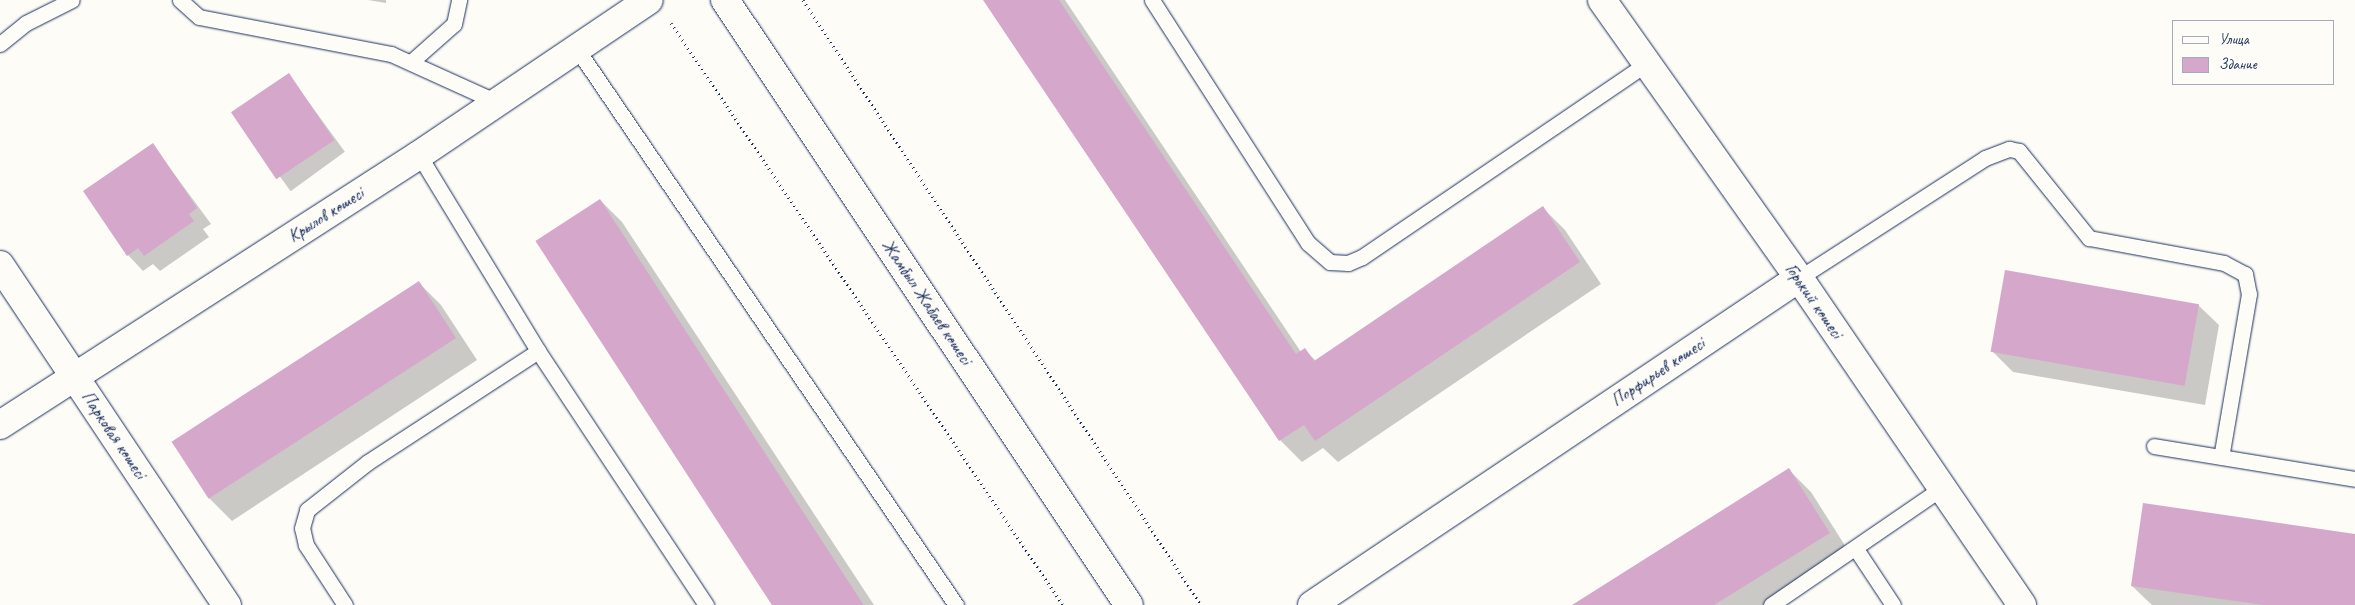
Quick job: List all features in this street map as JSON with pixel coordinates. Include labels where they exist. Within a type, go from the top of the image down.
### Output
[{"type":"street","name":"Жамбыл Жабаев көшесі","points":[[724,0],[1129,605]]},
{"type":"street","name":"Горький көшесі","points":[[1602,0],[1645,65],[1798,278],[2022,605]]},
{"type":"street","name":"Крылов көшесі","points":[[0,425],[74,375],[419,155],[577,49],[658,8]]},
{"type":"street","name":"Парковая көшесі","points":[[0,265],[227,605]]},
{"type":"street","name":"Порфирьев көшесі","points":[[1313,605],[1798,278]]},
{"type":"lane","points":[[0,44],[26,23],[72,0]]},
{"type":"lane","points":[[180,0],[200,16],[369,49],[411,62],[498,102]]},
{"type":"lane","points":[[411,62],[454,24],[459,0]]},
{"type":"lane","points":[[1152,0],[1308,243],[1330,262],[1348,263],[1362,257],[1645,65]]},
{"type":"lane","points":[[577,49],[956,605]]},
{"type":"lane","name":"Порфирьев көшесі","points":[[1798,278],[1985,158],[2010,149],[2028,156],[2089,238],[2224,263],[2245,274],[2249,294],[2221,457]]},
{"type":"lane","points":[[419,155],[538,351],[706,605]]},
{"type":"lane","points":[[345,605],[306,545],[302,528],[307,510],[368,462],[538,351]]},
{"type":"lane","points":[[2154,446],[2355,479]]},
{"type":"lane","points":[[1771,605],[1856,549],[1942,488]]},
{"type":"lane","points":[[1856,549],[1893,605]]},
{"type":"path","points":[[803,0],[1201,605]]},
{"type":"path","points":[[658,8],[1063,605]]},
{"type":"building","points":[[983,0],[1059,0],[1296,354],[1305,348],[1314,361],[1543,206],[1580,262],[1315,441],[1304,425],[1279,441]]},
{"type":"building","points":[[289,73],[334,140],[276,179],[231,112]]},
{"type":"building","points":[[153,143],[197,208],[189,214],[194,221],[144,256],[138,248],[127,256],[83,191]]},
{"type":"building","points":[[600,199],[864,605],[772,605],[535,241]]},
{"type":"building","points":[[2005,270],[2199,304],[2185,386],[1991,352]]},
{"type":"building","points":[[419,281],[456,338],[209,499],[172,442]]},
{"type":"building","points":[[1789,468],[1830,533],[1714,605],[1572,605]]},
{"type":"building","points":[[2143,503],[2355,534],[2355,605],[2263,605],[2131,586]]}]
